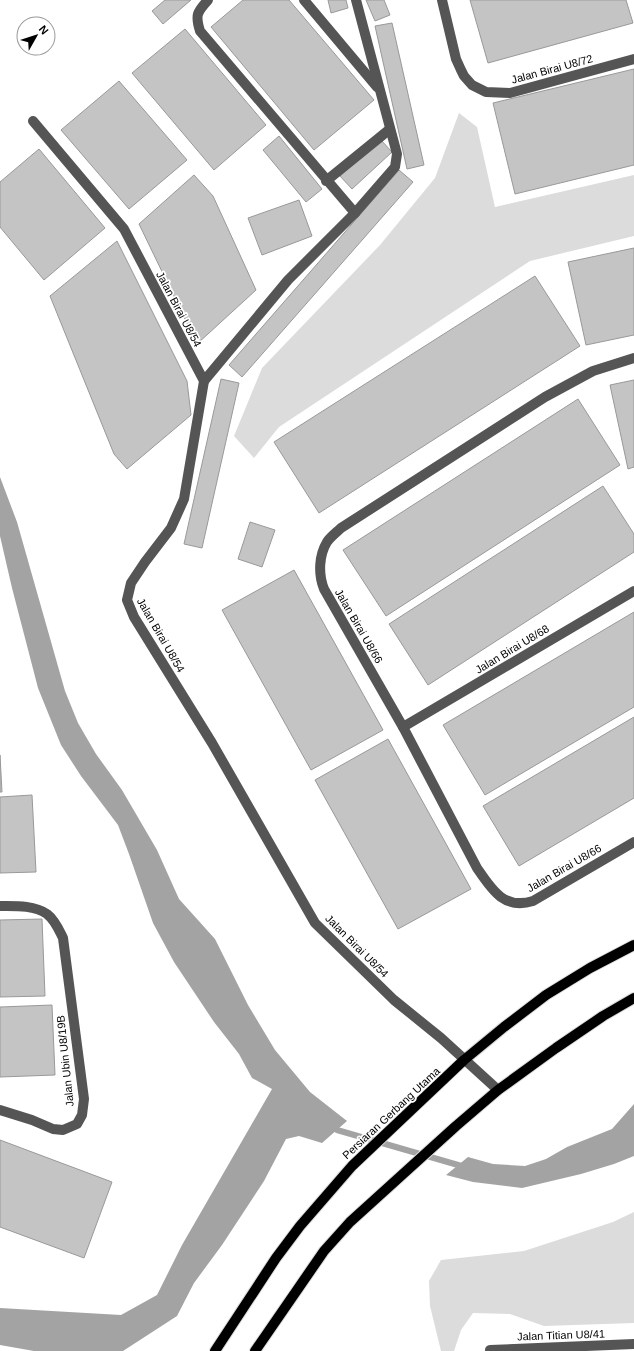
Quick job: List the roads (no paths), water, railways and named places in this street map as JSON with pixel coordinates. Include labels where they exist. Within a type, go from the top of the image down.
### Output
[{"type":"main road","name":"Persiaran Gerbang Utama","points":[[215,1351],[280,1253],[300,1226],[352,1166],[431,1093],[464,1060],[504,1027],[546,995],[590,968],[634,945]]},
{"type":"main road","points":[[255,1351],[324,1252],[350,1222],[498,1090],[603,1016],[634,998]]},
{"type":"street","points":[[208,0],[198,11],[196,21],[200,31],[326,181],[355,213]]},
{"type":"street","points":[[304,0],[380,90]]},
{"type":"street","points":[[204,381],[288,280],[355,213],[395,167],[397,154],[356,0]]},
{"type":"street","name":"Jalan Birai U8/72","points":[[442,0],[456,59],[461,70],[472,85],[486,92],[510,93],[634,59]]},
{"type":"street","name":"Jalan Birai U8/54","points":[[33,121],[124,230],[204,381],[184,499],[171,528],[131,583],[127,600],[134,616],[212,742],[315,923],[394,1000],[442,1038],[498,1090]]},
{"type":"street","points":[[326,181],[390,129]]},
{"type":"street","name":"Jalan Birai U8/66","points":[[634,358],[593,371],[545,397],[341,528],[328,541],[322,552],[320,571],[320,580],[324,589],[403,727],[477,868],[491,886],[506,901],[514,904],[524,904],[533,901],[634,842]]},
{"type":"street","name":"Jalan Birai U8/68","points":[[403,727],[634,591]]},
{"type":"street","name":"Jalan Ubin U8/19B","points":[[0,906],[35,909],[47,914],[56,925],[63,938],[84,1099],[82,1115],[77,1124],[63,1130],[52,1129],[32,1120],[0,1110]]},
{"type":"street","name":"Jalan Titian U8/41","points":[[490,1350],[634,1344]]},
{"type":"waterway","points":[[331,1126],[337,1130],[465,1167]]}]
